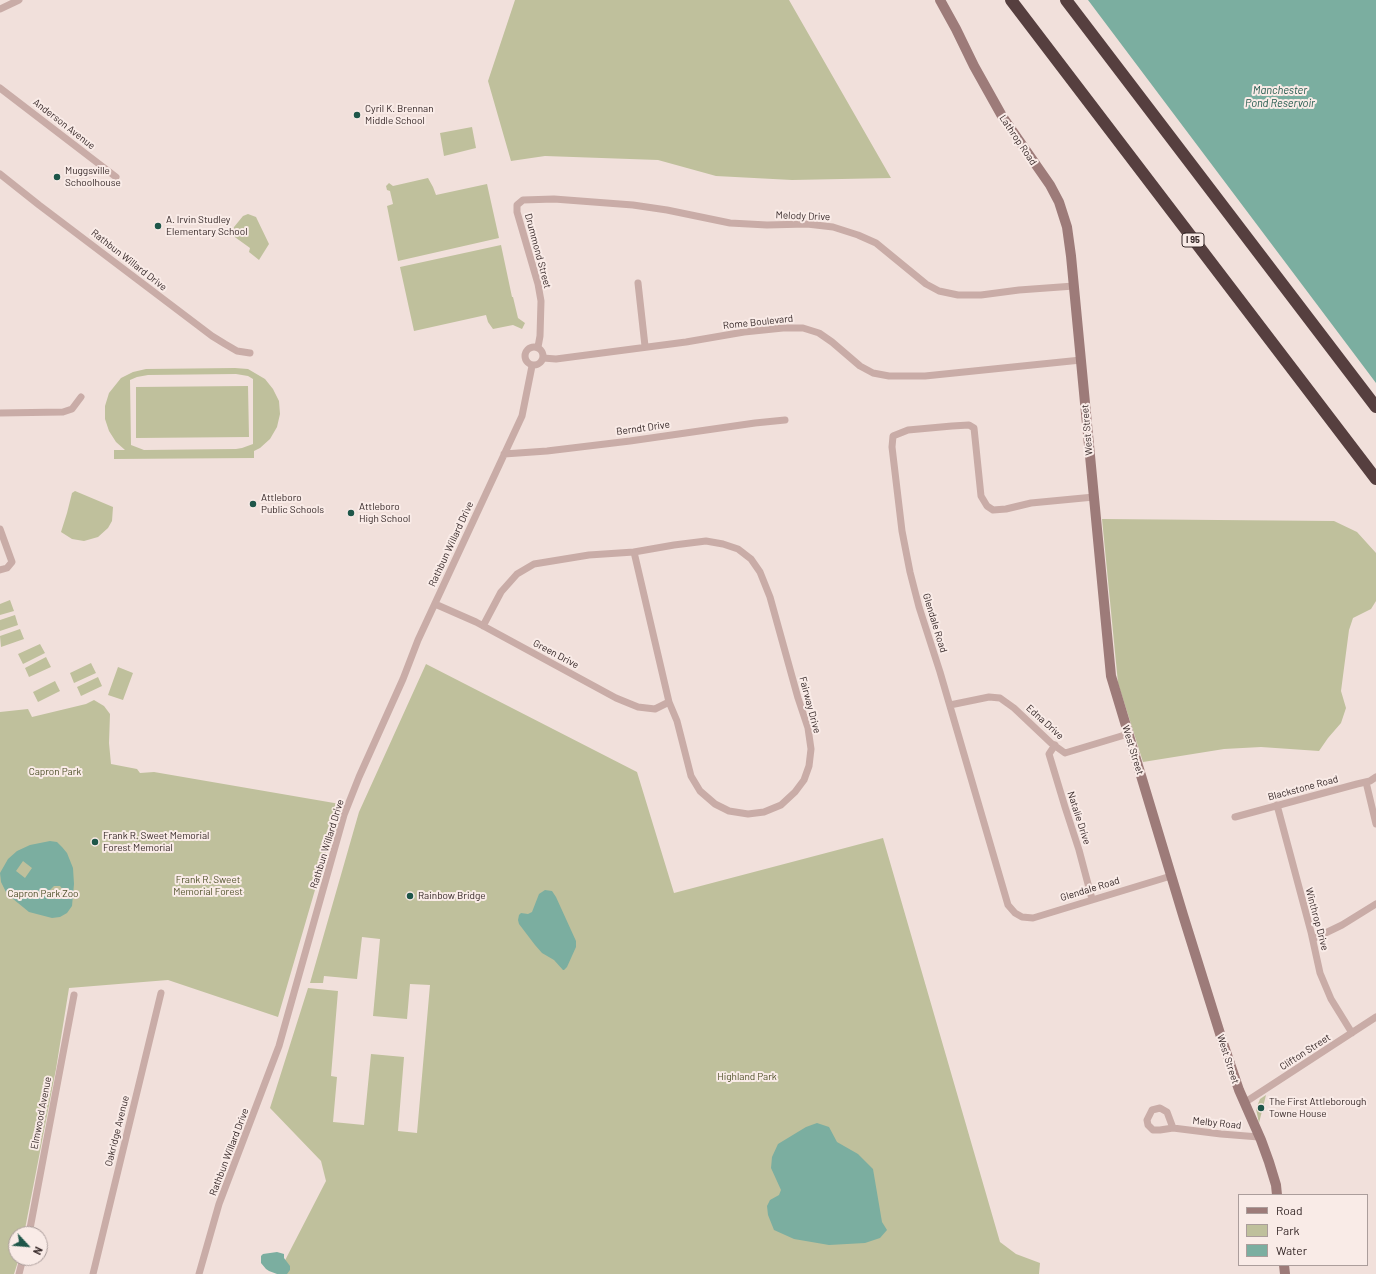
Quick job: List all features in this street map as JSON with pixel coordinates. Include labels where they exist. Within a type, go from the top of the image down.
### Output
[{"type":"highway","name":"I 95","points":[[1011,0],[1376,479]]},
{"type":"highway","points":[[1066,0],[1376,407]]},
{"type":"main road","name":"Lathrop Road","points":[[940,0],[1002,116],[1050,185],[1059,202],[1067,227],[1074,286]]},
{"type":"main road","name":"West Street","points":[[1074,286],[1111,676],[1222,1040],[1244,1103],[1260,1137],[1269,1162],[1276,1185],[1277,1194]]},
{"type":"street","points":[[2,5],[19,0]]},
{"type":"street","name":"Anderson Avenue","points":[[0,88],[116,177]]},
{"type":"street","name":"Rathbun Willard Drive","points":[[0,174],[212,336],[237,350],[250,353]]},
{"type":"street","name":"Melody Drive","points":[[517,207],[517,204],[523,200],[583,200],[667,210],[730,223],[767,225],[806,224],[833,227],[858,234],[876,243],[926,284],[939,291],[958,295],[981,295],[1019,290],[1074,286]]},
{"type":"street","name":"Drummond Street","points":[[517,207],[517,212],[538,284],[540,301],[540,336],[538,347]]},
{"type":"street","points":[[638,283],[645,346]]},
{"type":"street","name":"Rome Boulevard","points":[[543,358],[556,359],[645,346],[686,342],[744,332],[783,328],[803,328],[819,333],[860,366],[873,373],[889,376],[925,376],[1081,360]]},
{"type":"street","points":[[538,347],[543,352],[543,358],[539,364],[532,366],[525,361],[524,356],[526,350],[538,347]]},
{"type":"street","name":"Rathbun Willard Drive","points":[[199,1274],[219,1204],[279,1046],[344,815],[435,604],[522,416],[532,366]]},
{"type":"street","points":[[0,413],[63,412],[72,409],[80,397]]},
{"type":"street","name":"Berndt Drive","points":[[504,454],[547,451],[630,441],[785,420]]},
{"type":"street","name":"Glendale Road","points":[[1094,497],[1030,503],[1006,509],[993,510],[987,506],[981,496],[974,428],[969,425],[908,430],[893,436],[892,447],[901,524],[910,572],[919,607],[950,705],[1008,905],[1015,913],[1022,917],[1033,918],[1171,876]]},
{"type":"street","points":[[0,529],[12,562],[7,568],[0,570]]},
{"type":"street","name":"Fairway Drive","points":[[483,626],[501,592],[516,574],[534,564],[590,555],[634,552],[706,541],[738,549],[751,559],[760,572],[770,597],[798,698],[808,728],[811,749],[809,766],[804,780],[795,792],[781,805],[764,812],[748,814],[729,811],[715,804],[700,791],[691,776],[677,721],[669,702],[634,552]]},
{"type":"street","name":"Green Drive","points":[[435,604],[483,626],[616,698],[638,707],[654,709],[669,702]]},
{"type":"street","name":"Edna Drive","points":[[950,705],[989,697],[1000,698],[1014,708],[1065,753],[1128,734]]},
{"type":"street","name":"Natalie Drive","points":[[1055,745],[1049,754],[1079,850],[1092,899]]},
{"type":"street","name":"Blackstone Road","points":[[1235,817],[1366,782],[1376,777]]},
{"type":"street","points":[[1366,782],[1376,824]]},
{"type":"street","name":"Winthrop Drive","points":[[1277,805],[1313,939],[1320,972],[1331,998],[1352,1033]]},
{"type":"street","points":[[1313,939],[1342,925],[1376,904]]},
{"type":"street","name":"Oakridge Avenue","points":[[93,1274],[161,993]]},
{"type":"street","name":"Elmwood Avenue","points":[[30,1226],[74,995]]},
{"type":"street","name":"Clifton Street","points":[[1244,1103],[1376,1017]]},
{"type":"street","name":"Melby Road","points":[[1173,1128],[1260,1137]]},
{"type":"green space","points":[[515,0],[789,0],[891,178],[792,180],[716,176],[658,160],[545,156],[511,161],[488,81]]},
{"type":"green space","points":[[472,127],[476,148],[444,156],[440,133]]},
{"type":"green space","points":[[428,178],[436,195],[487,184],[499,238],[398,261],[387,206],[393,204],[390,191],[387,190],[386,186],[389,183],[393,186]]},
{"type":"green space","points":[[248,214],[256,217],[269,244],[259,260],[249,252],[250,248],[232,235],[234,227],[243,216]]},
{"type":"green space","points":[[501,245],[518,318],[525,323],[522,329],[513,325],[493,329],[488,322],[486,315],[414,331],[400,267]]},
{"type":"green space","points":[[146,369],[248,369],[265,379],[273,389],[279,401],[280,414],[277,427],[270,439],[254,451],[254,458],[114,459],[114,450],[125,450],[116,442],[109,431],[105,419],[105,406],[109,393],[121,378],[133,372]],"holes":[[[236,374],[248,376],[253,379],[253,444],[236,449],[144,450],[131,445],[130,380],[148,375]]]},
{"type":"green space","points":[[248,386],[249,437],[136,438],[136,387]]},
{"type":"green space","points":[[75,491],[113,507],[112,521],[108,528],[98,537],[84,541],[72,539],[61,532],[72,493]]},
{"type":"green space","points":[[1102,519],[1334,521],[1357,532],[1376,553],[1376,601],[1371,609],[1353,618],[1349,630],[1341,691],[1346,708],[1341,723],[1319,751],[1261,747],[1224,749],[1143,762],[1118,683]]},
{"type":"green space","points":[[10,600],[14,611],[0,615],[0,604]]},
{"type":"green space","points":[[15,615],[18,625],[0,631],[0,620]]},
{"type":"green space","points":[[20,629],[24,639],[1,647],[0,636]]},
{"type":"green space","points":[[40,644],[45,653],[23,664],[18,654]]},
{"type":"green space","points":[[46,657],[51,667],[29,677],[25,668]]},
{"type":"green space","points":[[91,663],[96,673],[74,683],[70,673]]},
{"type":"green space","name":"Highland Park","points":[[426,664],[637,772],[674,893],[883,838],[1000,1242],[1016,1254],[1040,1263],[1039,1274],[278,1274],[326,1181],[321,1161],[270,1108],[308,988],[338,991],[331,1076],[337,1077],[333,1122],[364,1125],[371,1054],[404,1057],[398,1131],[417,1133],[430,985],[410,984],[407,1019],[373,1016],[380,939],[362,937],[357,979],[324,976],[323,983],[310,983],[359,812]]},
{"type":"green space","points":[[118,667],[133,673],[123,700],[108,695]]},
{"type":"green space","points":[[98,677],[102,686],[81,696],[77,687]]},
{"type":"green space","points":[[55,681],[60,691],[38,702],[33,692]]},
{"type":"green space","points":[[94,700],[104,706],[110,714],[109,743],[111,764],[137,769],[140,773],[154,772],[340,804],[278,1017],[168,980],[69,988],[56,1069],[26,1226],[8,1226],[8,1266],[16,1266],[14,1274],[0,1274],[0,712],[28,709],[32,717],[86,704]]},
{"type":"green space","points":[[1266,1095],[1259,1123],[1256,1109],[1260,1099]]},
{"type":"water","name":"Manchester Pond Reservoir","points":[[1088,0],[1376,0],[1376,383]]},
{"type":"water","points":[[50,841],[57,842],[67,853],[73,868],[74,884],[72,906],[67,913],[60,917],[52,918],[29,912],[7,894],[1,882],[0,873],[8,859],[17,851],[30,845]],"holes":[[[23,861],[32,868],[25,878],[16,871]],[[54,886],[60,886],[63,890],[63,895],[59,899],[55,899],[51,896],[50,890]]]},
{"type":"water","points":[[545,890],[552,891],[556,897],[576,941],[576,947],[567,967],[564,970],[554,960],[542,953],[519,924],[518,920],[521,913],[528,914],[532,912],[539,894]]},
{"type":"water","points":[[817,1123],[829,1127],[837,1142],[858,1154],[873,1169],[882,1222],[887,1230],[880,1238],[865,1243],[829,1245],[794,1239],[774,1230],[768,1215],[767,1206],[770,1200],[779,1195],[781,1190],[771,1168],[772,1157],[778,1144],[806,1127]]},
{"type":"water","points":[[277,1252],[284,1254],[284,1258],[290,1266],[290,1270],[287,1274],[277,1274],[269,1271],[261,1263],[261,1256],[263,1254]]},
{"type":"place","name":"Cyril K. Brennan Middle School","points":[[357,115]]},
{"type":"place","name":"Muggsville Schoolhouse","points":[[57,177]]},
{"type":"place","name":"A. Irvin Studley Elementary School","points":[[158,226]]},
{"type":"place","name":"Attleboro Public Schools","points":[[253,504]]},
{"type":"place","name":"Attleboro High School","points":[[351,513]]},
{"type":"place","name":"Frank R. Sweet Memorial Forest Memorial","points":[[95,842]]},
{"type":"place","name":"Rainbow Bridge","points":[[410,896]]},
{"type":"place","name":"The First Attleborough Towne House","points":[[1261,1108]]},
{"type":"park label","name":"Capron Park","points":[[55,772]]},
{"type":"park label","name":"Frank R. Sweet Memorial Forest","points":[[208,886]]},
{"type":"park label","name":"Capron Park Zoo","points":[[43,894]]}]
